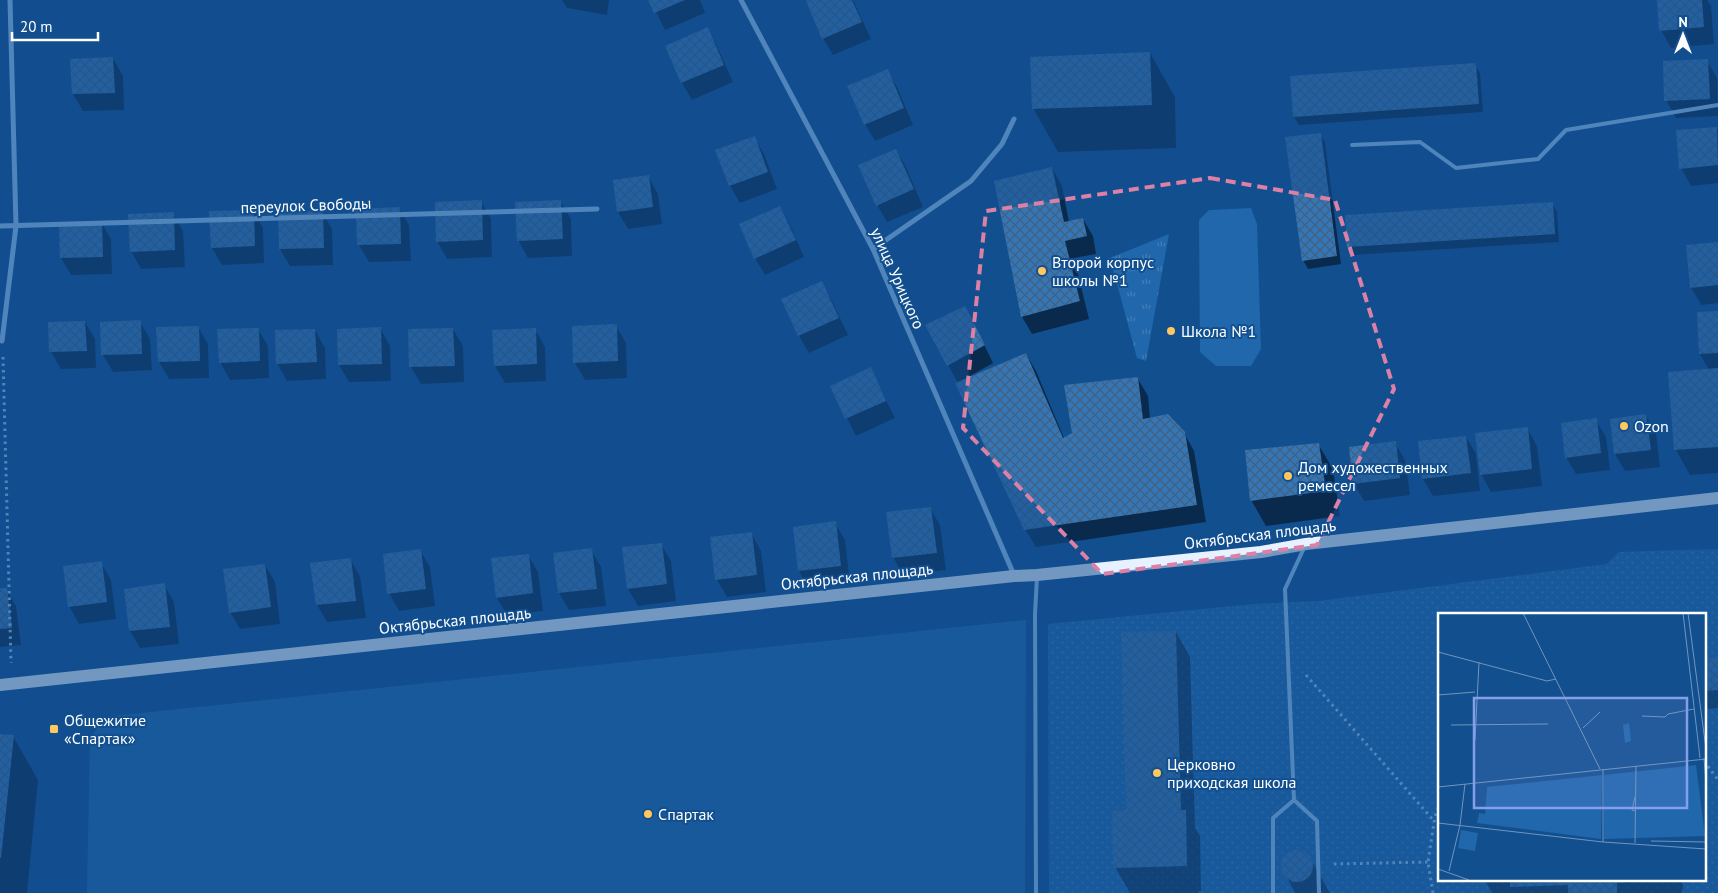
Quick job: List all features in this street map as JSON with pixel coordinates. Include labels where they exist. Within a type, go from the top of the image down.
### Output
[{"type":"main road","name":"Октябрьская площадь","points":[[6,684],[1014,576],[1262,552],[1306,544],[1718,498]]},
{"type":"street","points":[[2,341],[16,226],[10,0]]},
{"type":"street","name":"улица Урицкого","points":[[741,0],[873,249],[1014,576]]},
{"type":"street","points":[[873,249],[971,181],[1002,144],[1014,119]]},
{"type":"street","name":"переулок Свободы","points":[[0,226],[597,209]]},
{"type":"lane","points":[[1352,145],[1420,142],[1456,168],[1538,159],[1566,130],[1718,105]]},
{"type":"lane","points":[[1306,544],[1285,589],[1294,800],[1317,821],[1319,893]]},
{"type":"lane","points":[[1036,893],[1035,614],[1037,575]]},
{"type":"lane","points":[[1273,893],[1273,818],[1294,800]]},
{"type":"path","points":[[2,341],[6,684]]},
{"type":"path","points":[[1288,655],[1434,821]]},
{"type":"path","points":[[1706,764],[1718,780]]},
{"type":"path","points":[[1433,893],[1428,862],[1434,821],[1438,810]]},
{"type":"path","points":[[1318,865],[1428,862]]},
{"type":"highlighted area","points":[[1210,178],[1335,200],[1394,389],[1317,545],[1102,574],[963,428],[986,211]]},
{"type":"green space","points":[[1251,208],[1257,224],[1261,349],[1251,366],[1216,366],[1200,352],[1199,220],[1209,210]]},
{"type":"green space","points":[[1169,234],[1146,361],[1137,358],[1110,258]]},
{"type":"green space","points":[[1718,549],[1718,893],[1049,893],[1048,624],[1254,604],[1319,601],[1607,564],[1619,552]]},
{"type":"green space","points":[[1026,620],[1025,893],[87,893],[90,740],[104,717]]},
{"type":"building","points":[[648,0],[685,0],[654,13]]},
{"type":"building","points":[[852,0],[862,22],[822,39],[806,1]]},
{"type":"building","points":[[1657,0],[1702,0],[1704,27],[1659,31]]},
{"type":"building","points":[[708,27],[724,65],[681,83],[665,46]]},
{"type":"building","points":[[1150,52],[1152,105],[1032,109],[1030,57]]},
{"type":"building","points":[[113,57],[115,93],[72,94],[70,59]]},
{"type":"building","points":[[1708,59],[1710,99],[1664,101],[1663,61]]},
{"type":"building","points":[[1476,63],[1479,104],[1293,117],[1290,76]]},
{"type":"building","points":[[888,69],[904,108],[864,125],[847,86]]},
{"type":"building","points":[[1717,127],[1718,165],[1679,169],[1676,130]]},
{"type":"building","points":[[1321,133],[1337,256],[1302,261],[1285,137]]},
{"type":"building","points":[[755,136],[768,172],[729,186],[715,150]]},
{"type":"building","points":[[896,149],[914,189],[876,206],[858,165]]},
{"type":"building","name":"Второй корпус школы №1","points":[[1052,167],[1064,222],[1083,218],[1087,236],[1065,241],[1080,301],[1021,317],[994,181]]},
{"type":"building","points":[[649,175],[653,207],[617,212],[613,180]]},
{"type":"building","points":[[482,200],[483,240],[436,242],[435,202]]},
{"type":"building","points":[[561,200],[563,239],[517,241],[515,202]]},
{"type":"building","points":[[1553,202],[1555,234],[1347,247],[1345,215]]},
{"type":"building","points":[[780,206],[796,240],[754,259],[739,224]]},
{"type":"building","points":[[400,207],[401,244],[357,245],[356,209]]},
{"type":"building","points":[[254,210],[255,246],[211,248],[209,211]]},
{"type":"building","points":[[323,211],[324,248],[279,249],[278,212]]},
{"type":"building","points":[[174,212],[175,250],[130,252],[128,214]]},
{"type":"building","points":[[102,221],[103,257],[60,258],[59,223]]},
{"type":"building","points":[[1718,242],[1718,285],[1690,288],[1686,245]]},
{"type":"building","points":[[822,281],[839,318],[798,336],[781,299]]},
{"type":"building","points":[[965,306],[985,345],[947,366],[925,325]]},
{"type":"building","points":[[1718,311],[1718,353],[1699,354],[1697,312]]},
{"type":"building","points":[[141,320],[142,354],[101,355],[100,322]]},
{"type":"building","points":[[85,321],[87,351],[49,352],[48,322]]},
{"type":"building","points":[[617,324],[618,361],[573,363],[572,326]]},
{"type":"building","points":[[199,326],[200,361],[158,362],[156,327]]},
{"type":"building","points":[[381,327],[382,364],[338,365],[337,329]]},
{"type":"building","points":[[259,328],[260,361],[219,363],[217,329]]},
{"type":"building","points":[[453,328],[455,366],[409,367],[408,329]]},
{"type":"building","points":[[536,328],[537,364],[494,366],[492,330]]},
{"type":"building","points":[[315,329],[317,362],[276,364],[275,330]]},
{"type":"building","points":[[1026,353],[1063,438],[1072,433],[1064,385],[1138,377],[1143,419],[1168,414],[1185,432],[1197,505],[1024,530],[955,383]]},
{"type":"building","points":[[871,367],[886,401],[845,419],[830,386]]},
{"type":"building","points":[[1718,368],[1718,447],[1674,450],[1668,372]]},
{"type":"building","points":[[1646,414],[1651,450],[1614,454],[1610,419]]},
{"type":"building","points":[[1597,418],[1601,453],[1565,458],[1561,423]]},
{"type":"building","points":[[1528,427],[1532,469],[1480,475],[1475,433]]},
{"type":"building","points":[[1466,436],[1471,473],[1422,479],[1418,441]]},
{"type":"building","points":[[1396,441],[1400,478],[1353,484],[1349,447]]},
{"type":"building","points":[[1319,443],[1326,491],[1250,501],[1245,450]]},
{"type":"building","points":[[931,507],[937,553],[892,558],[886,512]]},
{"type":"building","points":[[836,521],[841,566],[798,571],[793,527]]},
{"type":"building","points":[[752,532],[757,575],[715,580],[710,537]]},
{"type":"building","points":[[662,543],[667,584],[627,589],[622,547]]},
{"type":"building","points":[[592,548],[597,589],[558,593],[553,553]]},
{"type":"building","points":[[421,549],[426,589],[387,594],[383,554]]},
{"type":"building","points":[[529,554],[533,593],[496,598],[491,558]]},
{"type":"building","points":[[351,558],[356,601],[316,605],[310,563]]},
{"type":"building","points":[[102,561],[107,602],[68,607],[63,566]]},
{"type":"building","points":[[265,564],[271,607],[229,613],[223,569]]},
{"type":"building","points":[[165,583],[170,627],[129,631],[124,589]]},
{"type":"building","points":[[0,588],[7,588],[12,628],[0,629]]},
{"type":"building","points":[[1176,631],[1181,810],[1186,810],[1187,866],[1114,868],[1112,811],[1126,810],[1121,632]]},
{"type":"building","points":[[1706,658],[1718,658],[1718,690],[1706,691]]},
{"type":"building","points":[[0,734],[14,735],[1,858],[0,858]]},
{"type":"building","points":[[1297,850],[1309,854],[1313,866],[1309,878],[1297,882],[1285,878],[1281,866],[1285,854]]},
{"type":"building","points":[[1510,880],[1647,880],[1617,883],[1617,893],[1568,893],[1568,885],[1510,887]]},
{"type":"place","name":"Второй корпус школы №1","points":[[1042,271]]},
{"type":"place","name":"Школа №1","points":[[1171,331]]},
{"type":"place","name":"Ozon","points":[[1624,426]]},
{"type":"place","name":"Дом художественных ремесел","points":[[1288,476]]},
{"type":"place","name":"Общежитие «Спартак»","points":[[54,729]]},
{"type":"place","name":"Церковно приходская школа","points":[[1157,773]]},
{"type":"place","name":"Спартак","points":[[648,814]]}]
